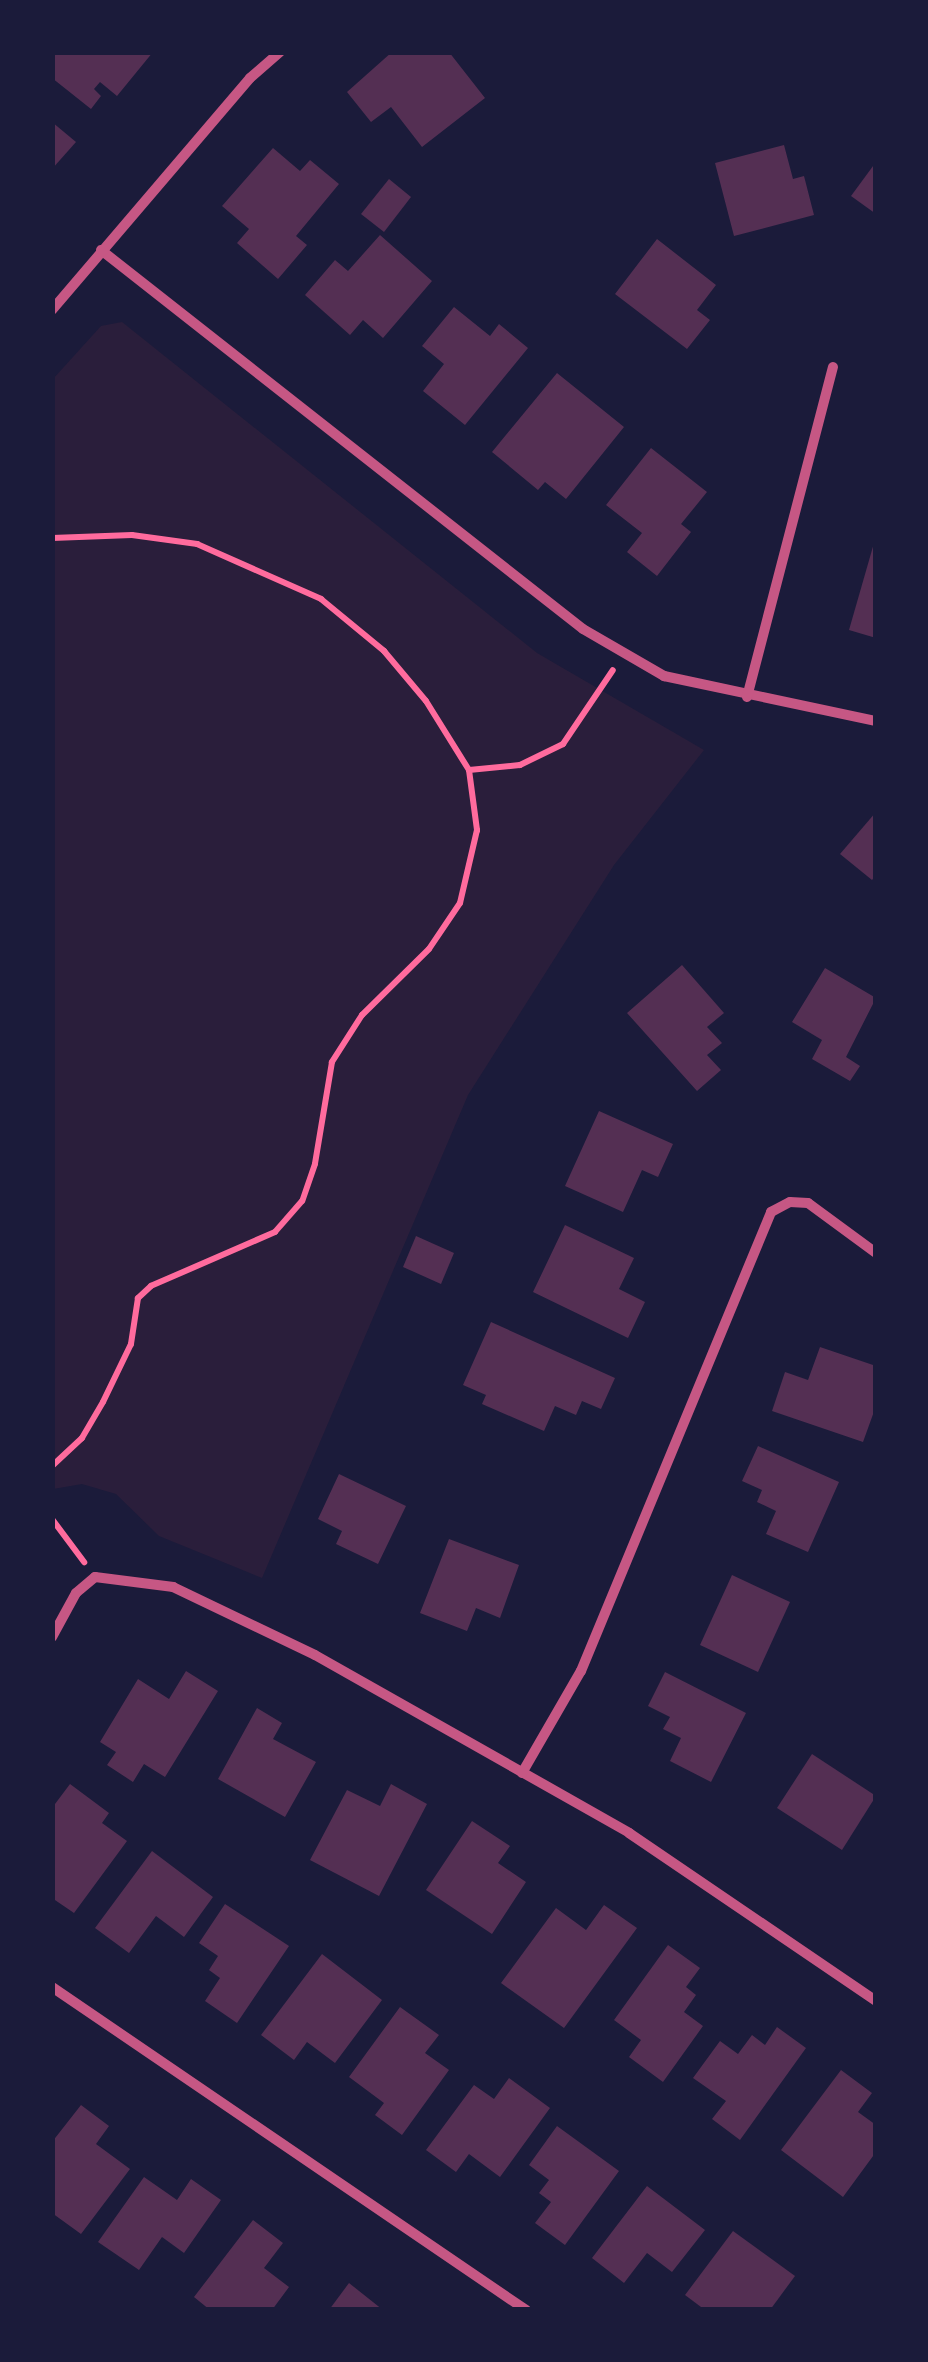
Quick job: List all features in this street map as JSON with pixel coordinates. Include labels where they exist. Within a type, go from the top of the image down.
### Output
[{"type":"street","points":[[52,310],[280,52]]},
{"type":"street","points":[[102,250],[492,562],[624,653],[664,676],[747,697],[876,721]]},
{"type":"street","points":[[747,697],[833,367]]},
{"type":"street","points":[[522,1773],[581,1671],[771,1212],[790,1202],[808,1203],[876,1253]]},
{"type":"street","points":[[52,1637],[76,1593],[95,1577],[173,1587],[315,1655],[628,1833],[876,2001]]},
{"type":"street","points":[[52,1987],[526,2310]]},
{"type":"path","points":[[52,538],[132,535],[197,544],[321,599],[384,652],[426,702],[468,770],[477,830],[460,903],[429,948],[362,1016],[332,1062],[315,1164],[302,1202],[275,1232],[151,1286],[138,1298],[132,1344],[104,1402],[82,1438],[52,1466]]},
{"type":"path","points":[[468,770],[520,764],[563,744],[624,653]]},
{"type":"path","points":[[52,1519],[95,1577]]},
{"type":"shaded area","points":[[122,322],[537,653],[704,750],[614,865],[468,1095],[262,1578],[159,1536],[116,1494],[82,1484],[53,1489],[53,379],[101,326]]},
{"type":"building","points":[[52,52],[153,52],[117,96],[100,82],[94,89],[101,96],[91,109],[52,78]]},
{"type":"building","points":[[392,52],[449,52],[485,98],[422,147],[391,107],[371,122],[347,92]]},
{"type":"building","points":[[52,122],[76,142],[52,169]]},
{"type":"building","points":[[784,145],[793,179],[804,176],[814,215],[734,236],[715,163]]},
{"type":"building","points":[[273,148],[300,171],[310,160],[339,184],[296,236],[307,245],[278,279],[237,243],[249,229],[222,206]]},
{"type":"building","points":[[876,162],[876,214],[851,196]]},
{"type":"building","points":[[389,179],[411,197],[384,232],[361,214]]},
{"type":"building","points":[[380,235],[432,281],[383,338],[363,320],[350,335],[305,295],[335,260],[348,271]]},
{"type":"building","points":[[657,239],[716,285],[697,310],[710,320],[687,349],[615,294]]},
{"type":"building","points":[[454,307],[490,336],[499,324],[528,348],[465,425],[423,391],[444,364],[422,346]]},
{"type":"building","points":[[557,373],[624,427],[566,499],[545,482],[538,490],[492,452]]},
{"type":"building","points":[[651,448],[707,492],[681,524],[691,532],[657,576],[627,552],[642,533],[606,505]]},
{"type":"building","points":[[876,543],[876,638],[849,630]]},
{"type":"building","points":[[876,812],[876,875],[872,880],[840,854]]},
{"type":"building","points":[[682,965],[724,1013],[707,1027],[722,1043],[707,1055],[721,1070],[697,1091],[627,1013]]},
{"type":"building","points":[[825,968],[876,998],[846,1057],[860,1066],[850,1081],[812,1059],[822,1040],[792,1022]]},
{"type":"building","points":[[599,1111],[673,1144],[658,1177],[642,1170],[623,1212],[565,1186]]},
{"type":"building","points":[[565,1225],[634,1258],[619,1289],[645,1302],[628,1338],[533,1292]]},
{"type":"building","points":[[416,1236],[454,1253],[441,1284],[403,1267]]},
{"type":"building","points":[[491,1322],[615,1378],[601,1409],[582,1401],[576,1415],[555,1406],[544,1431],[482,1404],[486,1395],[463,1385]]},
{"type":"building","points":[[820,1347],[876,1366],[876,1406],[863,1442],[772,1411],[785,1372],[808,1380]]},
{"type":"building","points":[[758,1446],[839,1482],[808,1552],[766,1534],[776,1511],[757,1502],[762,1490],[742,1481]]},
{"type":"building","points":[[339,1474],[406,1506],[378,1564],[336,1544],[342,1531],[318,1519]]},
{"type":"building","points":[[449,1539],[519,1565],[500,1618],[476,1608],[467,1631],[420,1613]]},
{"type":"building","points":[[732,1575],[790,1602],[758,1672],[700,1645]]},
{"type":"building","points":[[186,1671],[218,1691],[165,1777],[144,1764],[133,1782],[107,1765],[116,1752],[100,1742],[138,1679],[169,1699]]},
{"type":"building","points":[[665,1672],[746,1713],[711,1782],[670,1761],[681,1738],[663,1729],[670,1717],[648,1706]]},
{"type":"building","points":[[257,1708],[282,1723],[273,1739],[316,1762],[285,1817],[218,1779]]},
{"type":"building","points":[[812,1754],[876,1796],[842,1850],[777,1808]]},
{"type":"building","points":[[70,1784],[109,1813],[102,1823],[127,1841],[74,1913],[52,1898],[52,1808]]},
{"type":"building","points":[[391,1784],[427,1804],[379,1896],[310,1860],[347,1790],[380,1806]]},
{"type":"building","points":[[472,1821],[510,1846],[498,1863],[526,1882],[492,1934],[426,1890]]},
{"type":"building","points":[[152,1851],[213,1897],[184,1937],[156,1916],[129,1953],[95,1928]]},
{"type":"building","points":[[225,1904],[289,1946],[237,2023],[205,2001],[220,1978],[209,1970],[218,1956],[199,1943]]},
{"type":"building","points":[[604,1905],[637,1928],[564,2028],[501,1983],[556,1908],[586,1930]]},
{"type":"building","points":[[668,1945],[700,1968],[686,1987],[696,1995],[684,2012],[703,2026],[663,2082],[629,2057],[641,2040],[614,2020]]},
{"type":"building","points":[[322,1954],[382,2000],[335,2063],[307,2042],[294,2060],[261,2035]]},
{"type":"building","points":[[400,2007],[439,2035],[425,2053],[449,2070],[402,2135],[375,2115],[384,2103],[349,2077]]},
{"type":"building","points":[[777,2027],[806,2048],[740,2140],[712,2119],[726,2101],[693,2078],[720,2041],[738,2054],[752,2035],[765,2045]]},
{"type":"building","points":[[841,2070],[872,2093],[858,2112],[876,2125],[876,2152],[843,2197],[781,2150]]},
{"type":"building","points":[[509,2078],[550,2108],[500,2177],[469,2154],[456,2172],[426,2150],[474,2085],[494,2099]]},
{"type":"building","points":[[81,2105],[109,2126],[96,2144],[130,2169],[81,2234],[52,2213],[52,2142]]},
{"type":"building","points":[[557,2126],[619,2171],[565,2245],[535,2223],[551,2202],[539,2193],[549,2180],[529,2165]]},
{"type":"building","points":[[144,2177],[177,2200],[191,2179],[221,2200],[184,2253],[162,2237],[139,2270],[98,2242]]},
{"type":"building","points":[[647,2186],[705,2230],[672,2272],[647,2253],[624,2283],[592,2258]]},
{"type":"building","points":[[253,2220],[283,2243],[264,2268],[289,2287],[272,2310],[210,2310],[194,2297]]},
{"type":"building","points":[[733,2231],[795,2276],[770,2310],[705,2310],[685,2295]]},
{"type":"building","points":[[349,2283],[383,2310],[329,2310]]}]
